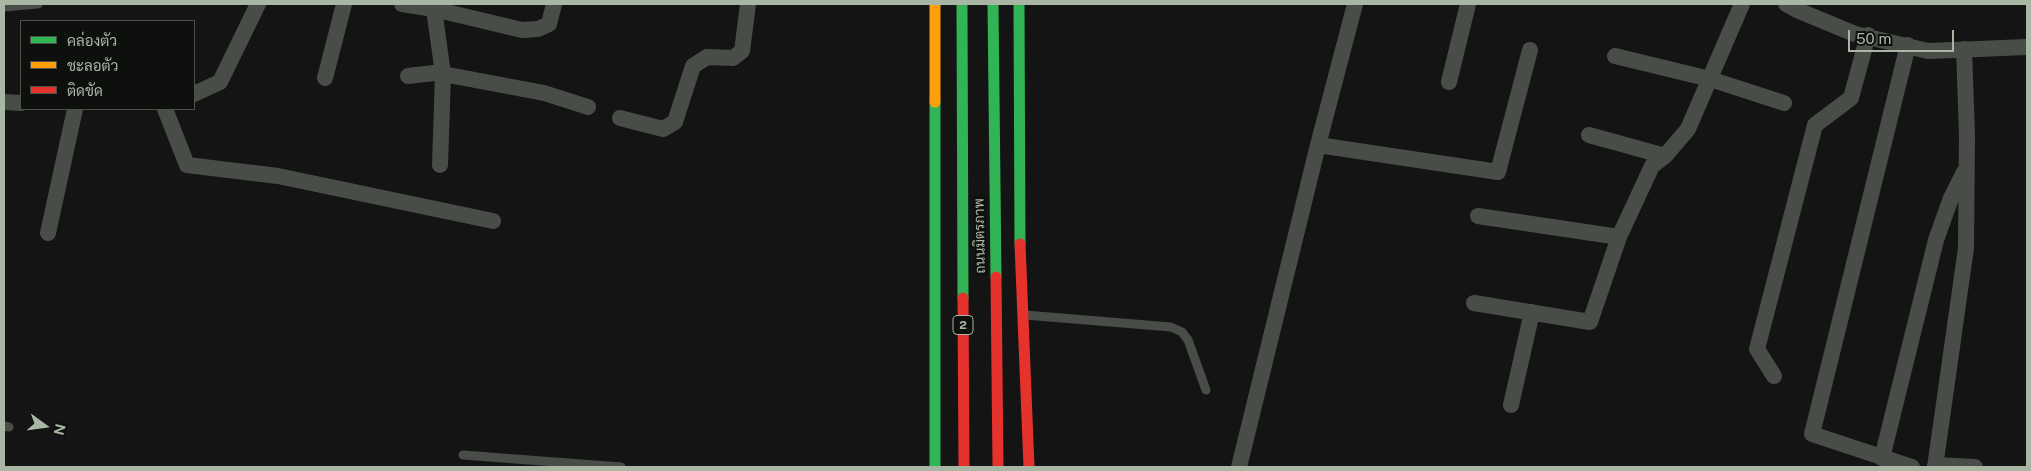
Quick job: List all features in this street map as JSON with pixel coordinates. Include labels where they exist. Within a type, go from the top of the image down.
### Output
[{"type":"highway","name":"2","points":[[934,467],[935,4]]},
{"type":"highway","name":"ถนนมิตรภาพ","points":[[962,4],[964,467]]},
{"type":"highway","name":"ถนนมิตรภาพ","points":[[993,4],[998,467]]},
{"type":"highway","points":[[1019,4],[1018,172],[1021,315],[1029,467]]},
{"type":"highway","points":[[994,151],[1019,24]]},
{"type":"highway","points":[[935,32],[962,150]]},
{"type":"street","points":[[195,94],[220,82],[258,4]]},
{"type":"street","points":[[325,78],[344,4]]},
{"type":"street","points":[[402,4],[434,9],[522,30],[538,29],[549,24],[554,4]]},
{"type":"street","points":[[620,118],[663,129],[675,122],[694,66],[707,57],[733,58],[742,51],[748,4]]},
{"type":"street","points":[[1239,467],[1318,146],[1356,4]]},
{"type":"street","points":[[1449,82],[1468,4]]},
{"type":"street","points":[[1474,303],[1590,322],[1619,237],[1652,166],[1665,156],[1688,129],[1742,4]]},
{"type":"street","points":[[1786,4],[1854,34],[1868,35],[1928,51],[2027,47]]},
{"type":"street","points":[[434,9],[443,74],[440,165]]},
{"type":"street","points":[[1774,376],[1757,348],[1814,125],[1851,98],[1868,35]]},
{"type":"street","points":[[1908,45],[1812,434],[1912,467]]},
{"type":"street","points":[[1964,49],[1966,248],[1935,466],[1975,467]]},
{"type":"street","points":[[1318,146],[1498,172],[1530,50]]},
{"type":"street","points":[[1615,56],[1710,79],[1784,103]]},
{"type":"street","points":[[408,76],[434,73],[443,74],[544,93],[588,107]]},
{"type":"street","points":[[4,102],[20,103]]},
{"type":"street","points":[[48,233],[75,110]]},
{"type":"street","points":[[165,110],[187,165],[278,176],[493,221]]},
{"type":"street","points":[[1589,135],[1665,156]]},
{"type":"street","points":[[1882,458],[1936,240],[1951,198],[1965,170]]},
{"type":"street","points":[[1478,216],[1619,237]]},
{"type":"street","points":[[1511,405],[1532,312]]},
{"type":"lane","points":[[4,7],[38,4]]},
{"type":"lane","points":[[1021,315],[1172,327],[1182,332],[1188,340],[1206,390]]},
{"type":"lane","points":[[463,455],[621,467]]},
{"type":"traffic: fast","points":[[962,4],[963,298]]},
{"type":"traffic: fast","points":[[993,4],[996,277]]},
{"type":"traffic: fast","points":[[1019,4],[1020,244]]},
{"type":"traffic: fast","points":[[935,102],[935,467]]},
{"type":"traffic: slow","points":[[935,4],[935,102]]},
{"type":"traffic: jam","points":[[1020,244],[1029,467]]},
{"type":"traffic: jam","points":[[996,277],[998,467]]},
{"type":"traffic: jam","points":[[963,298],[964,467]]}]
